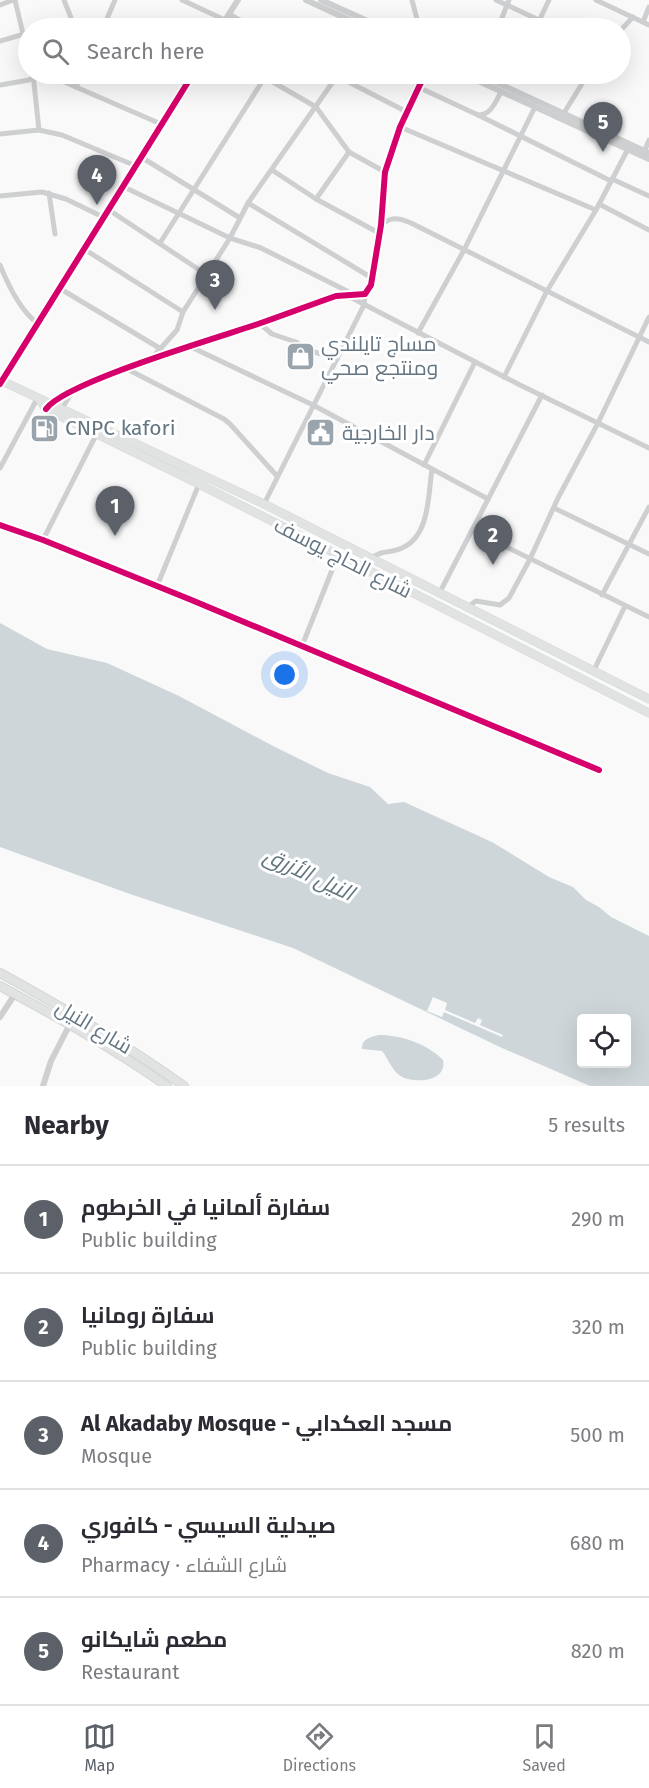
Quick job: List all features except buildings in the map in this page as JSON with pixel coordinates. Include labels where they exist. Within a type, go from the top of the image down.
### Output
[{"type":"main road","name":"شارع الحاج يوسف","points":[[1,382],[649,713]]},
{"type":"main road","name":"شارع الحاج يوسف","points":[[60,412],[264,504],[649,699]]},
{"type":"main road","points":[[366,570],[372,558]]},
{"type":"main road","name":"شارع النيل","points":[[0,973],[92,1024],[140,1054],[184,1086]]},
{"type":"main road","name":"شارع النيل","points":[[0,986],[126,1057],[166,1086]]},
{"type":"street","points":[[0,4],[14,0],[19,18]]},
{"type":"street","points":[[64,0],[71,18]]},
{"type":"street","points":[[107,18],[115,0]]},
{"type":"street","points":[[182,0],[227,17],[238,0]]},
{"type":"street","points":[[306,0],[342,18]]},
{"type":"street","points":[[321,0],[360,17]]},
{"type":"street","points":[[412,0],[417,18]]},
{"type":"street","points":[[496,0],[507,2],[534,18]]},
{"type":"street","points":[[540,18],[549,0]]},
{"type":"street","points":[[596,0],[646,23],[649,7]]},
{"type":"street","points":[[501,18],[507,2]]},
{"type":"street","points":[[0,41],[18,36]]},
{"type":"street","points":[[0,85],[18,82]]},
{"type":"street","points":[[36,84],[39,130]]},
{"type":"street","points":[[69,84],[161,124]]},
{"type":"street","points":[[1,382],[187,84]]},
{"type":"street","points":[[160,243],[257,84]]},
{"type":"street","points":[[277,84],[316,107],[349,152],[385,172]]},
{"type":"street","points":[[149,361],[177,330],[183,312],[230,238],[248,204],[330,84]]},
{"type":"street","points":[[353,84],[407,112]]},
{"type":"street","points":[[264,504],[364,305],[365,294],[369,290],[372,278],[381,225],[385,172],[400,127],[420,84]]},
{"type":"street","points":[[484,84],[649,159]]},
{"type":"street","points":[[500,84],[647,152],[649,140]]},
{"type":"street","points":[[564,113],[582,84]]},
{"type":"street","points":[[418,87],[649,196]]},
{"type":"street","points":[[478,116],[489,112],[501,92]]},
{"type":"street","points":[[418,333],[464,250],[535,106]]},
{"type":"street","points":[[400,127],[649,230]]},
{"type":"street","points":[[0,134],[39,130],[62,135],[136,166]]},
{"type":"street","points":[[504,377],[547,291],[597,207],[628,149]]},
{"type":"street","points":[[316,199],[349,152]]},
{"type":"street","points":[[141,157],[240,218]]},
{"type":"street","points":[[272,170],[316,199],[379,233]]},
{"type":"street","points":[[124,187],[178,215],[230,238],[261,248],[356,295]]},
{"type":"street","points":[[0,196],[48,193],[105,218]]},
{"type":"street","points":[[48,193],[55,234]]},
{"type":"street","points":[[248,204],[372,278]]},
{"type":"street","points":[[110,210],[207,275]]},
{"type":"street","points":[[381,225],[387,219],[401,219],[649,342]]},
{"type":"street","points":[[84,249],[183,312]]},
{"type":"street","points":[[0,265],[29,317],[38,323]]},
{"type":"street","points":[[59,288],[161,349]]},
{"type":"street","points":[[49,406],[73,390],[189,346],[344,294],[365,294]]},
{"type":"street","points":[[344,294],[504,377],[649,448]]},
{"type":"street","points":[[469,606],[476,601],[500,605],[504,603],[530,559],[649,317]]},
{"type":"street","points":[[259,323],[272,334],[296,342],[308,350],[337,359]]},
{"type":"street","points":[[189,346],[313,405],[488,499]]},
{"type":"street","points":[[424,465],[475,362]]},
{"type":"street","points":[[127,369],[230,424],[278,476]]},
{"type":"street","points":[[60,412],[73,390]]},
{"type":"street","points":[[440,592],[542,396]]},
{"type":"street","points":[[0,468],[39,400]]},
{"type":"street","points":[[43,540],[97,433]]},
{"type":"street","points":[[372,558],[380,552],[399,550],[410,544],[417,536],[426,513],[432,469]]},
{"type":"street","points":[[157,586],[199,483]]},
{"type":"street","points":[[603,595],[649,507]]},
{"type":"street","points":[[554,508],[649,554]]},
{"type":"street","points":[[0,525],[157,586],[599,770]]},
{"type":"street","points":[[472,530],[649,618]]},
{"type":"street","points":[[302,646],[338,555]]},
{"type":"street","points":[[594,670],[625,606]]},
{"type":"street","points":[[0,1017],[15,994]]},
{"type":"street","points":[[45,1085],[51,1060],[70,1024]]},
{"type":"water","name":"النيل الأزرق","points":[[0,623],[47,649],[107,663],[179,696],[328,773],[370,787],[388,804],[404,802],[492,842],[549,877],[573,887],[586,900],[611,917],[649,936],[649,1086],[590,1086],[502,1048],[293,948],[130,894],[0,847]]},
{"type":"water","points":[[379,1035],[388,1035],[422,1045],[443,1060],[443,1068],[440,1073],[427,1080],[412,1080],[399,1075],[382,1051],[362,1049],[365,1040]]},
{"type":"pier","points":[[433,997],[447,1003],[445,1010],[475,1023],[478,1018],[482,1020],[480,1025],[503,1035],[502,1037],[444,1012],[442,1017],[427,1011]]},
{"type":"cycle path","points":[[0,384],[187,84]]},
{"type":"cycle path","points":[[46,409],[59,398],[82,386],[145,361],[336,296],[365,294],[371,285],[381,225],[385,172],[400,127],[420,84]]},
{"type":"cycle path","points":[[0,525],[189,599],[599,770]]},
{"type":"place","name":"مطعم شايكانو","points":[[603,152]]},
{"type":"place","name":"صيدلية السيسي - كافوري","points":[[97,205]]},
{"type":"place","name":"Al Akadaby Mosque - مسجد العكدابي","points":[[215,310]]},
{"type":"place","name":"مساج تايلندي ومنتجع صحي","points":[[300,356]]},
{"type":"place","name":"CNPC kafori","points":[[44,428]]},
{"type":"place","name":"دار الخارجية","points":[[321,433]]},
{"type":"place","name":"سفارة ألمانيا في الخرطوم","points":[[115,536]]},
{"type":"place","name":"سفارة رومانيا","points":[[493,565]]}]
